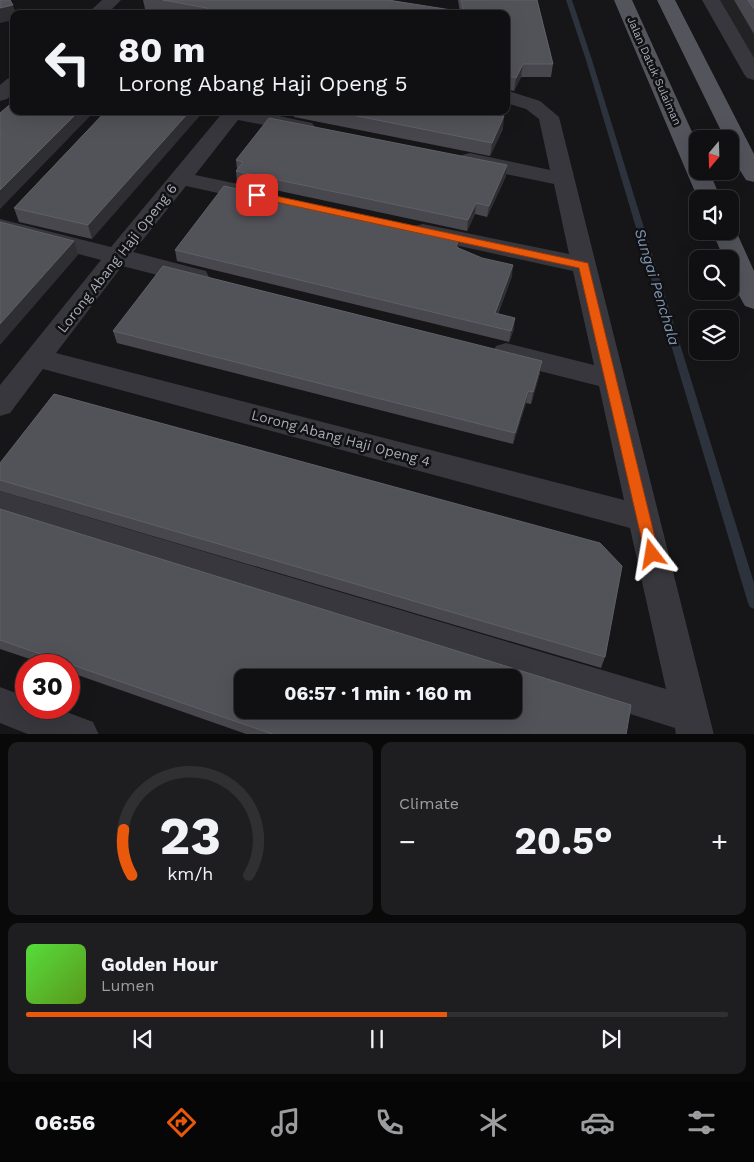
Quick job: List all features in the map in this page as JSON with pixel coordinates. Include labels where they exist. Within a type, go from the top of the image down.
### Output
[{"type":"main road","name":"Jalan Datuk Sulaiman","points":[[623,0],[689,150]]},
{"type":"main road","points":[[666,0],[754,175]]},
{"type":"main road","points":[[728,240],[754,300]]},
{"type":"street","points":[[101,10],[112,0]]},
{"type":"street","points":[[711,0],[754,74]]},
{"type":"street","points":[[0,95],[10,86]]},
{"type":"street","points":[[510,97],[533,105],[549,117],[693,725]]},
{"type":"street","name":"Lorong Abang Haji Openg 6","points":[[0,405],[116,256],[232,115]]},
{"type":"street","points":[[248,115],[321,131]]},
{"type":"street","points":[[447,156],[564,179]]},
{"type":"street","points":[[180,178],[276,199]]},
{"type":"street","points":[[5,220],[116,256],[223,283]]},
{"type":"street","points":[[401,226],[584,265]]},
{"type":"street","points":[[484,348],[610,379]]},
{"type":"street","name":"Lorong Abang Haji Openg 4","points":[[38,358],[643,518]]},
{"type":"street","points":[[0,504],[693,725]]},
{"type":"street","points":[[0,705],[80,734]]},
{"type":"shaded area","points":[[716,0],[754,0],[754,66]]},
{"type":"building","points":[[0,0],[10,0],[13,5],[0,8]]},
{"type":"building","points":[[163,0],[388,0],[451,10],[205,10],[207,8]]},
{"type":"building","points":[[461,0],[537,0],[553,64],[523,64],[516,78],[510,76],[510,10],[464,10]]},
{"type":"building","points":[[748,0],[754,0],[754,9]]},
{"type":"building","points":[[10,104],[10,115],[75,115],[0,190],[0,113]]},
{"type":"building","points":[[102,115],[186,115],[88,225],[14,208]]},
{"type":"building","points":[[352,115],[504,116],[492,143]]},
{"type":"building","points":[[269,118],[507,165],[489,206],[476,203],[468,220],[236,171],[243,162],[236,160]]},
{"type":"building","points":[[224,186],[460,237],[456,247],[482,258],[513,265],[495,313],[515,318],[511,331],[175,250]]},
{"type":"building","points":[[0,222],[74,241],[0,324]]},
{"type":"building","points":[[163,266],[542,361],[533,392],[528,391],[515,433],[113,331]]},
{"type":"building","points":[[54,394],[600,543],[622,566],[605,657],[0,480],[0,463]]},
{"type":"building","points":[[0,509],[515,669],[234,669],[234,719],[522,719],[522,671],[631,705],[626,734],[272,734],[80,668],[80,654],[41,654],[0,640]]},
{"type":"waterway","name":"Sungai Penchala","points":[[569,0],[589,60],[754,603]]},
{"type":"route","points":[[257,195],[584,265],[652,554]]}]
